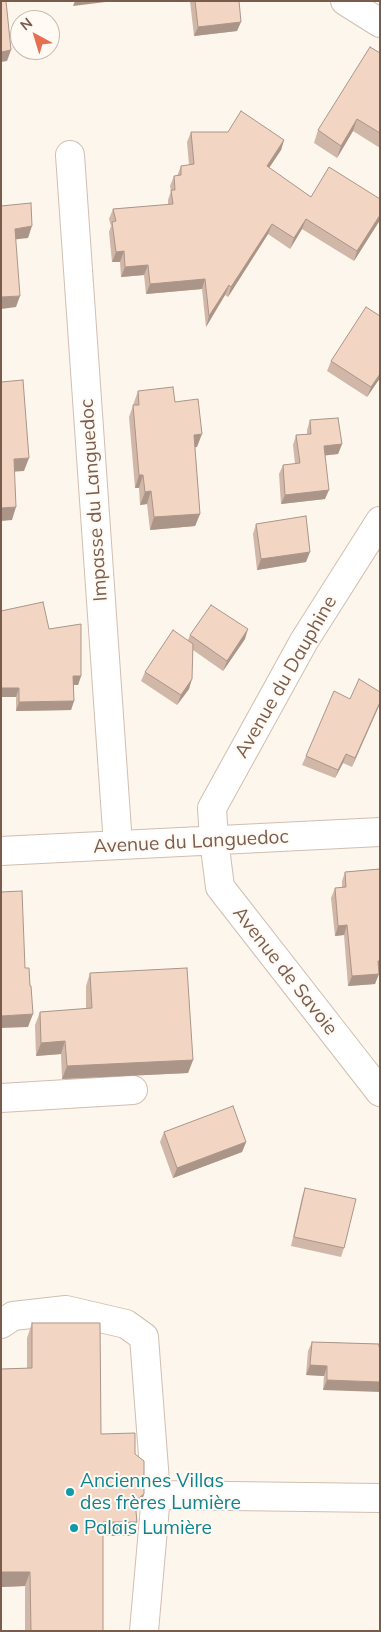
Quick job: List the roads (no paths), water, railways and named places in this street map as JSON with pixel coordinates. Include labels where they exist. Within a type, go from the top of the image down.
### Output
[{"type":"street","points":[[345,1],[380,23]]},
{"type":"street","name":"Impasse du Languedoc","points":[[70,155],[118,845]]},
{"type":"street","name":"Avenue du Dauphine","points":[[214,840],[212,808],[304,642],[380,521]]},
{"type":"street","name":"Avenue du Languedoc","points":[[1,851],[380,832]]},
{"type":"street","name":"Avenue de Savoie","points":[[214,840],[220,887],[380,1092]]},
{"type":"street","points":[[1,1098],[133,1090]]},
{"type":"street","points":[[1,1324],[12,1316],[66,1310],[126,1324],[144,1337],[156,1495],[144,1631]]},
{"type":"street","points":[[156,1495],[380,1498]]},
{"type":"place","name":"Anciennes Villas des frères Lumière","points":[[70,1492]]},
{"type":"place","name":"Palais Lumière","points":[[74,1528]]}]
